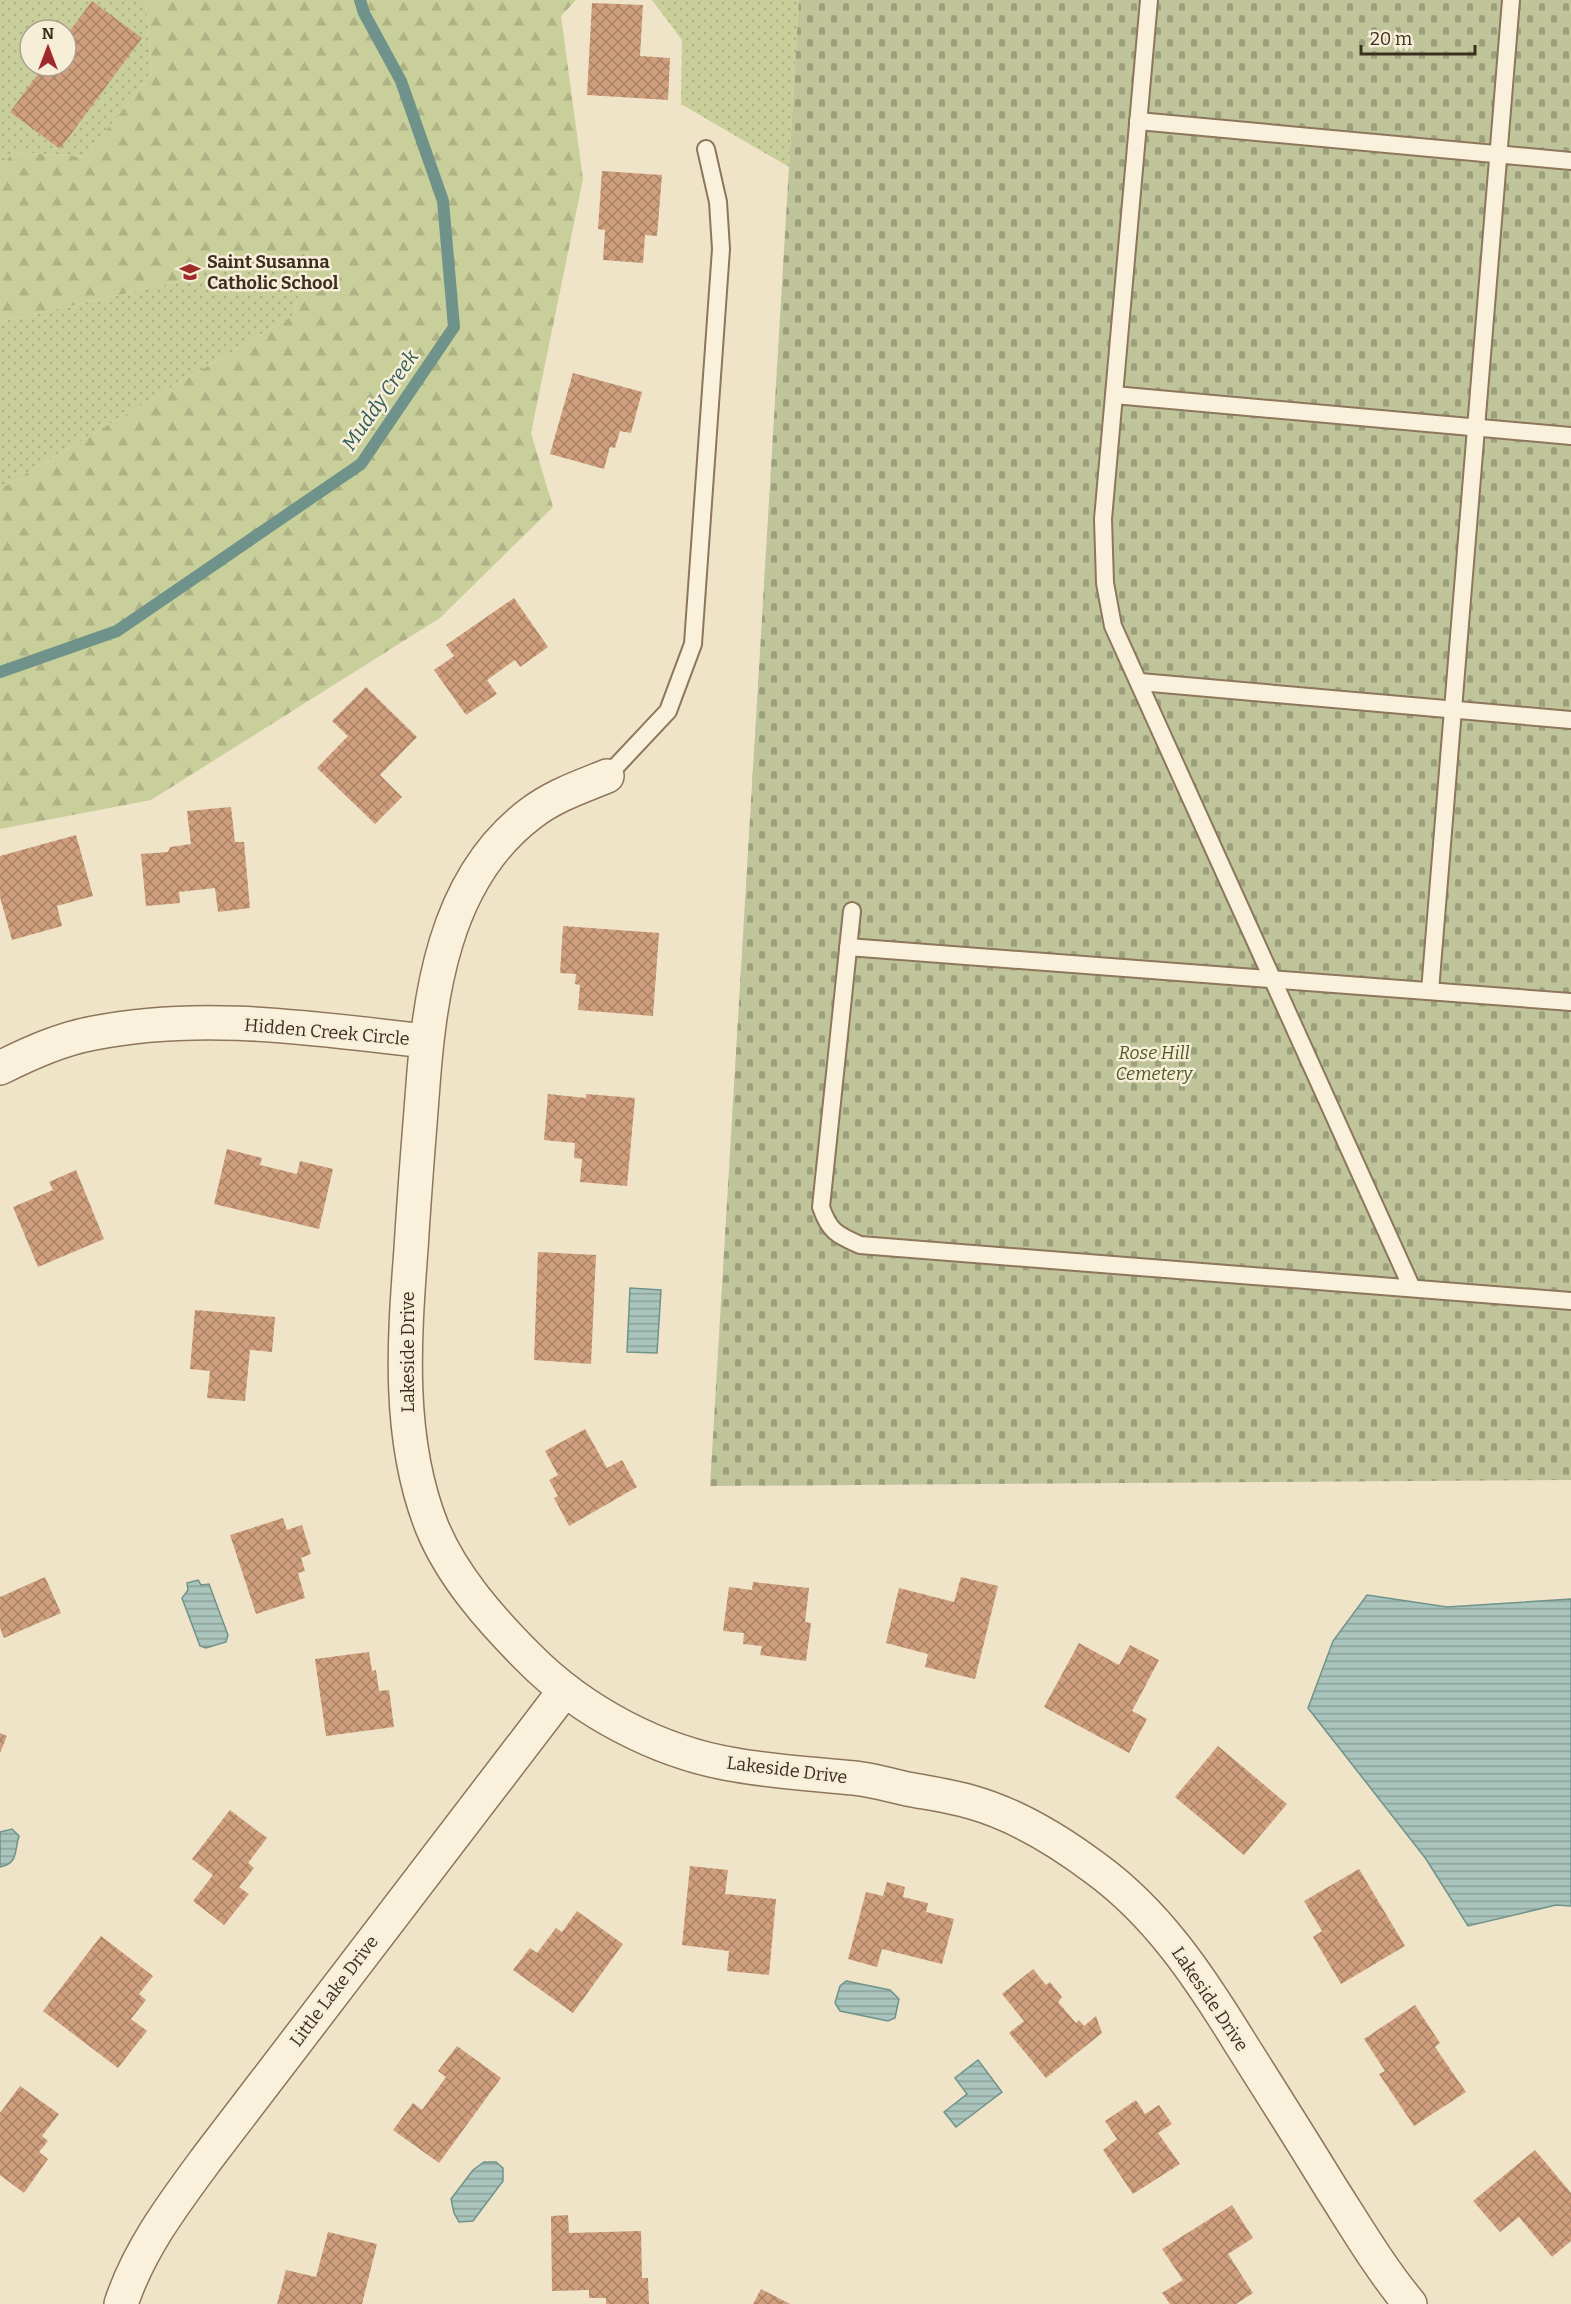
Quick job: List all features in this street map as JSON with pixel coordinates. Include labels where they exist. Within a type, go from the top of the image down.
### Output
[{"type":"street","name":"Hidden Creek Circle","points":[[0,1068],[37,1050],[92,1033],[149,1024],[265,1024],[426,1041],[432,991],[447,935],[471,882],[487,857],[506,835],[536,809],[553,798],[607,776]]},
{"type":"street","name":"Lakeside Drive","points":[[426,1041],[405,1333],[405,1391],[412,1449],[424,1504],[434,1532],[456,1573],[499,1628],[540,1669],[565,1690],[610,1719],[652,1740],[718,1762],[776,1772],[860,1779],[979,1805],[1022,1823],[1093,1866],[1136,1902],[1174,1944],[1207,1989],[1373,2254],[1410,2304]]},
{"type":"street","name":"Little Lake Drive","points":[[121,2304],[131,2277],[158,2227],[208,2157],[565,1690]]},
{"type":"lane","points":[[1149,0],[1103,519],[1106,583],[1113,626],[1411,1286]]},
{"type":"lane","points":[[1430,991],[1511,0]]},
{"type":"lane","points":[[1138,121],[1571,160]]},
{"type":"lane","points":[[607,776],[668,711],[693,644],[721,249],[718,202],[706,148]]},
{"type":"lane","points":[[1114,395],[1571,436]]},
{"type":"lane","points":[[1140,682],[1571,720]]},
{"type":"lane","points":[[852,910],[822,1207],[827,1225],[842,1237],[860,1245],[1411,1286],[1571,1301]]},
{"type":"lane","points":[[848,946],[1571,1002]]},
{"type":"green space","points":[[0,0],[146,0],[152,73],[85,157],[13,152],[0,169]]},
{"type":"green space","points":[[146,0],[576,0],[561,16],[583,179],[531,433],[553,507],[440,618],[151,800],[0,829],[0,489],[294,315],[308,252],[0,322],[0,169],[13,152],[85,157],[152,73]]},
{"type":"green space","points":[[652,0],[799,0],[789,167],[681,104],[682,40]]},
{"type":"green space","name":"Rose Hill Cemetery","points":[[799,0],[1571,0],[1571,1480],[710,1486]]},
{"type":"green space","points":[[308,252],[294,315],[0,489],[0,322]]},
{"type":"water","points":[[630,1288],[661,1290],[657,1353],[627,1352]]},
{"type":"water","points":[[198,1580],[201,1585],[209,1584],[228,1635],[226,1642],[206,1648],[200,1646],[182,1598],[188,1590],[187,1583]]},
{"type":"water","points":[[1367,1595],[1447,1607],[1571,1599],[1571,1906],[1556,1905],[1468,1926],[1426,1859],[1308,1708],[1333,1641]]},
{"type":"water","points":[[12,1829],[19,1836],[15,1856],[10,1863],[0,1867],[0,1832]]},
{"type":"water","points":[[846,1981],[890,1990],[899,1999],[895,2018],[888,2021],[840,2011],[835,2003],[840,1986]]},
{"type":"water","points":[[978,2060],[1002,2092],[956,2127],[944,2112],[967,2094],[955,2078]]},
{"type":"water","points":[[484,2162],[496,2162],[503,2168],[503,2181],[473,2221],[459,2222],[451,2199],[473,2170]]},
{"type":"building","points":[[92,1],[142,38],[60,149],[10,112],[35,78],[78,78],[78,20]]},
{"type":"building","points":[[592,3],[643,5],[640,56],[670,58],[668,100],[587,95]]},
{"type":"building","points":[[602,171],[662,175],[657,236],[645,235],[643,263],[603,260],[605,230],[598,229]]},
{"type":"building","points":[[573,373],[642,392],[631,433],[620,431],[615,448],[610,447],[604,469],[550,454]]},
{"type":"building","points":[[514,598],[548,647],[520,667],[515,660],[487,680],[497,694],[466,715],[434,670],[454,656],[446,645]]},
{"type":"building","points":[[366,687],[417,737],[380,775],[402,797],[375,824],[317,768],[348,736],[332,721]]},
{"type":"building","points":[[231,807],[235,842],[244,842],[250,908],[218,912],[215,888],[179,892],[180,903],[146,906],[141,854],[168,852],[170,847],[191,844],[187,811]]},
{"type":"building","points":[[76,835],[93,896],[57,906],[62,926],[12,940],[0,897],[0,856]]},
{"type":"building","points":[[563,926],[659,933],[653,1016],[578,1010],[580,985],[575,984],[576,974],[560,973]]},
{"type":"building","points":[[548,1094],[586,1098],[586,1094],[635,1098],[627,1186],[580,1182],[582,1159],[574,1158],[575,1143],[544,1140]]},
{"type":"building","points":[[227,1149],[262,1158],[260,1165],[297,1174],[300,1161],[333,1169],[319,1229],[214,1204]]},
{"type":"building","points":[[76,1170],[104,1239],[38,1267],[13,1207],[53,1190],[49,1182]]},
{"type":"building","points":[[538,1252],[596,1255],[591,1364],[534,1360]]},
{"type":"building","points":[[195,1310],[275,1317],[272,1352],[250,1350],[245,1401],[207,1398],[210,1371],[190,1369]]},
{"type":"building","points":[[585,1429],[607,1468],[622,1460],[637,1487],[569,1526],[554,1498],[558,1496],[549,1480],[558,1475],[545,1451]]},
{"type":"building","points":[[283,1518],[287,1530],[302,1525],[311,1554],[301,1558],[305,1571],[298,1573],[305,1598],[256,1614],[230,1535]]},
{"type":"building","points":[[45,1577],[61,1613],[4,1638],[0,1628],[0,1597]]},
{"type":"building","points":[[961,1577],[998,1586],[975,1679],[925,1667],[928,1654],[886,1643],[899,1588],[954,1602]]},
{"type":"building","points":[[753,1582],[809,1588],[805,1622],[811,1623],[806,1661],[760,1655],[762,1646],[743,1644],[744,1633],[723,1631],[729,1587],[752,1590]]},
{"type":"building","points":[[1079,1643],[1119,1665],[1130,1645],[1159,1660],[1132,1711],[1147,1719],[1129,1753],[1044,1707]]},
{"type":"building","points":[[369,1652],[372,1671],[376,1670],[379,1691],[389,1690],[394,1727],[326,1736],[315,1659]]},
{"type":"building","points":[[0,1733],[7,1736],[0,1753]]},
{"type":"building","points":[[1218,1746],[1287,1804],[1244,1855],[1175,1797]]},
{"type":"building","points":[[230,1810],[267,1838],[248,1863],[254,1868],[239,1887],[249,1894],[224,1925],[193,1901],[213,1875],[192,1859]]},
{"type":"building","points":[[690,1866],[728,1870],[725,1894],[776,1899],[769,1975],[727,1971],[729,1951],[682,1945]]},
{"type":"building","points":[[1359,1869],[1405,1946],[1341,1984],[1313,1937],[1322,1931],[1304,1901]]},
{"type":"building","points":[[887,1882],[905,1887],[903,1897],[928,1903],[926,1912],[954,1919],[942,1964],[882,1949],[877,1967],[848,1959],[866,1892],[883,1896]]},
{"type":"building","points":[[577,1911],[623,1944],[573,2013],[513,1970],[530,1948],[537,1953],[556,1928],[562,1932]]},
{"type":"building","points":[[101,1936],[153,1976],[139,1994],[146,2000],[131,2019],[147,2031],[118,2068],[43,2011]]},
{"type":"building","points":[[1033,1969],[1046,1985],[1050,1982],[1062,1997],[1058,2002],[1076,2023],[1079,2020],[1084,2026],[1096,2016],[1102,2033],[1046,2078],[1009,2033],[1024,2021],[1002,1994]]},
{"type":"building","points":[[1415,2005],[1440,2043],[1435,2047],[1466,2092],[1414,2126],[1379,2074],[1385,2071],[1364,2039]]},
{"type":"building","points":[[457,2046],[501,2078],[439,2163],[393,2130],[413,2103],[422,2110],[446,2077],[438,2071]]},
{"type":"building","points":[[20,2086],[59,2114],[42,2136],[48,2141],[39,2152],[48,2159],[24,2193],[0,2175],[0,2113]]},
{"type":"building","points":[[1136,2100],[1145,2114],[1159,2105],[1172,2124],[1158,2133],[1180,2164],[1133,2194],[1103,2150],[1117,2139],[1105,2121]]},
{"type":"building","points":[[1535,2150],[1571,2193],[1571,2241],[1552,2257],[1519,2217],[1500,2232],[1473,2201]]},
{"type":"building","points":[[1232,2205],[1253,2238],[1228,2254],[1253,2293],[1236,2304],[1170,2304],[1162,2293],[1183,2280],[1162,2249]]},
{"type":"building","points":[[568,2215],[569,2233],[641,2231],[642,2278],[648,2278],[649,2304],[606,2304],[606,2298],[589,2298],[589,2290],[552,2291],[551,2216]]},
{"type":"building","points":[[328,2232],[377,2244],[362,2304],[277,2304],[286,2270],[316,2277]]},
{"type":"building","points":[[761,2289],[790,2304],[753,2304]]},
{"type":"waterway","name":"Muddy Creek","points":[[0,672],[117,631],[361,464],[454,327],[443,201],[401,81],[364,13],[360,0]]},
{"type":"place","name":"Saint Susanna Catholic School","points":[[190,272]]}]
